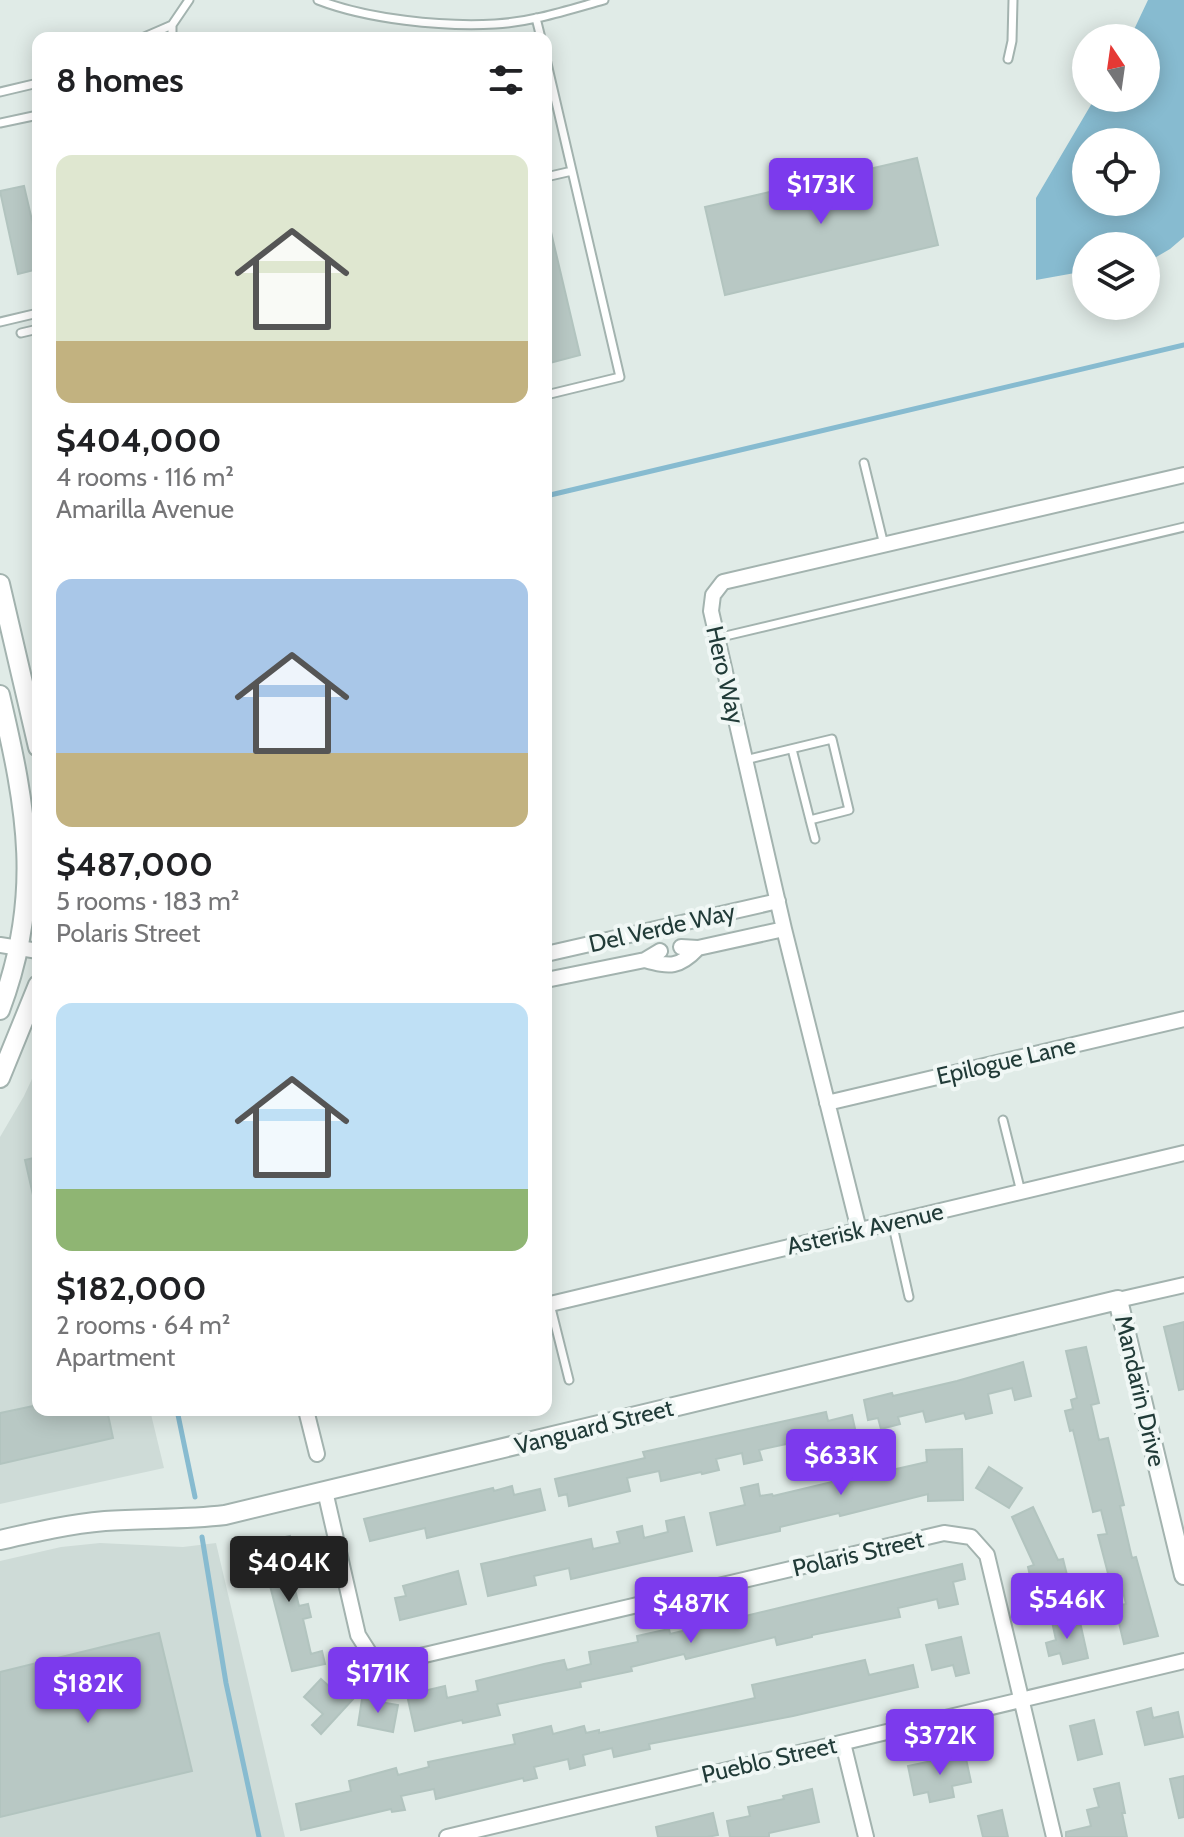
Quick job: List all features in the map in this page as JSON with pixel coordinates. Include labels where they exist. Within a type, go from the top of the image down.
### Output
[{"type":"street","name":"Hero Way","points":[[859,1230],[745,760],[711,611],[713,595],[723,582],[1184,475]]},
{"type":"street","points":[[0,584],[32,721]]},
{"type":"street","points":[[0,695],[17,768],[27,870],[9,946],[10,984],[0,1010]]},
{"type":"street","name":"Del Verde Way","points":[[552,953],[778,901]]},
{"type":"street","name":"Del Verde Way","points":[[681,947],[698,948],[784,929]]},
{"type":"street","points":[[638,933],[645,960]]},
{"type":"street","points":[[9,946],[32,950]]},
{"type":"street","name":"Del Verde Way","points":[[645,960],[665,966],[685,962],[698,948]]},
{"type":"street","name":"Del Verde Way","points":[[552,979],[645,960],[660,951]]},
{"type":"street","points":[[0,1078],[32,1000]]},
{"type":"street","name":"Epilogue Lane","points":[[827,1103],[1184,1019]]},
{"type":"street","name":"Asterisk Avenue","points":[[552,1303],[1184,1153]]},
{"type":"street","name":"Vanguard Street","points":[[0,1540],[106,1521],[225,1515],[1184,1285]]},
{"type":"street","name":"Mandarin Drive","points":[[1118,1300],[1184,1575]]},
{"type":"street","points":[[308,1416],[317,1454]]},
{"type":"street","name":"Polaris Street","points":[[325,1491],[358,1635],[372,1657],[399,1661],[944,1533],[971,1537],[987,1555],[1021,1700]]},
{"type":"street","name":"Pueblo Street","points":[[447,1837],[1184,1661]]},
{"type":"street","points":[[1021,1700],[1054,1837]]},
{"type":"street","points":[[843,1743],[866,1837]]},
{"type":"lane","points":[[172,32],[172,25],[189,0]]},
{"type":"lane","points":[[318,0],[349,12],[417,21],[494,24],[536,18],[604,0]]},
{"type":"lane","points":[[1008,59],[1012,41],[1013,0]]},
{"type":"lane","points":[[536,18],[540,32]]},
{"type":"lane","points":[[152,32],[172,25]]},
{"type":"lane","points":[[0,92],[32,84]]},
{"type":"lane","points":[[552,85],[620,377],[552,394]]},
{"type":"lane","points":[[0,123],[32,116]]},
{"type":"lane","points":[[552,176],[572,171]]},
{"type":"lane","points":[[0,322],[32,314]]},
{"type":"lane","points":[[21,333],[32,330]]},
{"type":"lane","points":[[864,463],[884,545]]},
{"type":"lane","points":[[717,638],[1184,527]]},
{"type":"lane","points":[[745,760],[832,739],[849,810],[810,820]]},
{"type":"lane","points":[[792,749],[815,839]]},
{"type":"lane","points":[[1003,1120],[1021,1192]]},
{"type":"lane","points":[[892,1222],[909,1297]]},
{"type":"lane","points":[[552,1318],[569,1380]]},
{"type":"shaded area","points":[[32,1079],[32,1416],[151,1416],[164,1468],[0,1504],[0,1137]]},
{"type":"shaded area","points":[[100,1543],[183,1547],[216,1543],[285,1837],[0,1837],[0,1561],[61,1547]]},
{"type":"water","points":[[1148,0],[1184,0],[1184,237],[1160,255],[1160,232],[1072,232],[1072,274],[1036,280],[1036,198],[1072,137],[1072,216],[1160,216],[1160,128],[1077,128],[1087,112],[1160,112],[1160,24],[1137,24]]},
{"type":"building","points":[[917,158],[938,245],[725,295],[705,207]]},
{"type":"building","points":[[24,186],[32,220],[32,270],[18,274],[0,191]]},
{"type":"building","points":[[552,236],[580,355],[552,362]]},
{"type":"building","points":[[32,1158],[32,1191],[25,1160]]},
{"type":"building","points":[[1184,1322],[1184,1389],[1179,1390],[1164,1327]]},
{"type":"building","points":[[1086,1347],[1099,1403],[1091,1405],[1099,1440],[1108,1438],[1124,1505],[1120,1506],[1132,1558],[1136,1557],[1158,1636],[1124,1644],[1115,1606],[1126,1604],[1120,1579],[1110,1581],[1098,1535],[1107,1534],[1101,1510],[1093,1512],[1073,1430],[1070,1431],[1065,1411],[1073,1409],[1071,1400],[1077,1398],[1066,1351]]},
{"type":"building","points":[[1023,1362],[1031,1396],[1015,1400],[1012,1388],[988,1394],[992,1413],[966,1419],[964,1413],[926,1422],[923,1411],[898,1417],[900,1424],[881,1429],[878,1418],[868,1420],[864,1400],[957,1381]]},
{"type":"building","points":[[32,1406],[32,1416],[108,1416],[113,1438],[0,1464],[0,1413]]},
{"type":"building","points":[[826,1412],[828,1421],[852,1415],[859,1447],[837,1452],[835,1441],[793,1453],[791,1443],[759,1450],[762,1460],[744,1464],[742,1453],[716,1459],[719,1470],[702,1474],[661,1481],[659,1471],[627,1478],[630,1491],[569,1506],[567,1494],[559,1496],[555,1479],[645,1458],[643,1452]]},
{"type":"building","points":[[962,1449],[963,1500],[928,1501],[928,1494],[780,1527],[780,1531],[717,1545],[710,1513],[745,1505],[741,1488],[758,1484],[760,1496],[773,1496],[832,1482],[829,1471],[844,1468],[846,1478],[861,1477],[927,1462],[926,1450]]},
{"type":"building","points":[[989,1467],[1022,1488],[1009,1508],[976,1488]]},
{"type":"building","points":[[512,1486],[514,1495],[540,1489],[545,1510],[427,1538],[425,1528],[370,1541],[364,1519]]},
{"type":"building","points":[[1033,1507],[1058,1560],[1063,1559],[1067,1575],[1056,1577],[1058,1589],[1034,1594],[1028,1567],[1034,1565],[1012,1517]]},
{"type":"building","points":[[684,1517],[692,1551],[571,1579],[569,1568],[534,1576],[536,1585],[488,1596],[481,1564],[591,1539],[593,1549],[620,1543],[617,1532],[642,1526],[644,1538],[668,1532],[666,1521]]},
{"type":"building","points":[[290,1536],[298,1567],[290,1569],[299,1606],[308,1604],[311,1617],[303,1619],[311,1654],[322,1651],[325,1664],[292,1671],[267,1574],[261,1576],[256,1552],[278,1547],[276,1539]]},
{"type":"building","points":[[962,1564],[965,1579],[953,1582],[958,1604],[939,1608],[937,1599],[898,1608],[900,1617],[777,1645],[775,1637],[686,1659],[684,1654],[631,1667],[632,1671],[580,1682],[581,1687],[497,1704],[500,1715],[415,1731],[407,1695],[445,1686],[447,1698],[478,1691],[476,1681],[564,1660],[567,1670],[591,1664],[589,1652],[638,1642],[637,1636],[669,1629],[670,1634]]},
{"type":"building","points":[[458,1571],[466,1604],[400,1620],[395,1598],[406,1596],[403,1586]]},
{"type":"building","points":[[1066,1614],[1069,1625],[1080,1622],[1088,1658],[1063,1664],[1060,1653],[1049,1656],[1046,1643],[1056,1640],[1051,1617]]},
{"type":"building","points":[[159,1633],[192,1771],[0,1817],[0,1672]]},
{"type":"building","points":[[961,1637],[969,1673],[956,1676],[953,1665],[932,1670],[926,1645]]},
{"type":"building","points":[[865,1660],[869,1675],[913,1665],[918,1687],[793,1716],[649,1744],[650,1749],[614,1757],[612,1748],[583,1755],[585,1765],[570,1769],[568,1759],[534,1767],[537,1778],[524,1781],[523,1778],[436,1799],[434,1789],[401,1796],[405,1810],[392,1812],[391,1809],[301,1830],[296,1804],[351,1791],[349,1781],[396,1768],[398,1775],[429,1767],[428,1762],[515,1744],[513,1735],[551,1726],[553,1734],[584,1726],[586,1733],[599,1730],[599,1733],[755,1698],[752,1685]]},
{"type":"building","points":[[321,1679],[331,1688],[332,1696],[341,1686],[354,1698],[321,1734],[312,1725],[323,1714],[304,1697]]},
{"type":"building","points":[[362,1699],[398,1705],[393,1732],[358,1725]]},
{"type":"building","points":[[1151,1708],[1153,1718],[1178,1712],[1183,1737],[1145,1745],[1137,1712]]},
{"type":"building","points":[[1094,1720],[1102,1754],[1078,1760],[1070,1726]]},
{"type":"building","points":[[965,1754],[971,1782],[952,1786],[954,1797],[930,1802],[928,1792],[914,1795],[908,1766]]},
{"type":"building","points":[[1184,1776],[1184,1817],[1179,1818],[1170,1779]]},
{"type":"building","points":[[1119,1783],[1127,1837],[1066,1837],[1066,1832],[1091,1826],[1087,1810],[1099,1807],[1094,1789]]},
{"type":"building","points":[[812,1789],[819,1822],[769,1833],[769,1837],[730,1837],[727,1821],[750,1816],[748,1807]]},
{"type":"building","points":[[1002,1810],[1008,1837],[983,1837],[978,1816]]},
{"type":"building","points":[[713,1813],[718,1835],[658,1837],[656,1827]]},
{"type":"waterway","points":[[552,495],[1184,345]]},
{"type":"waterway","points":[[178,1416],[195,1497]]},
{"type":"waterway","points":[[202,1537],[226,1683],[259,1837]]}]
